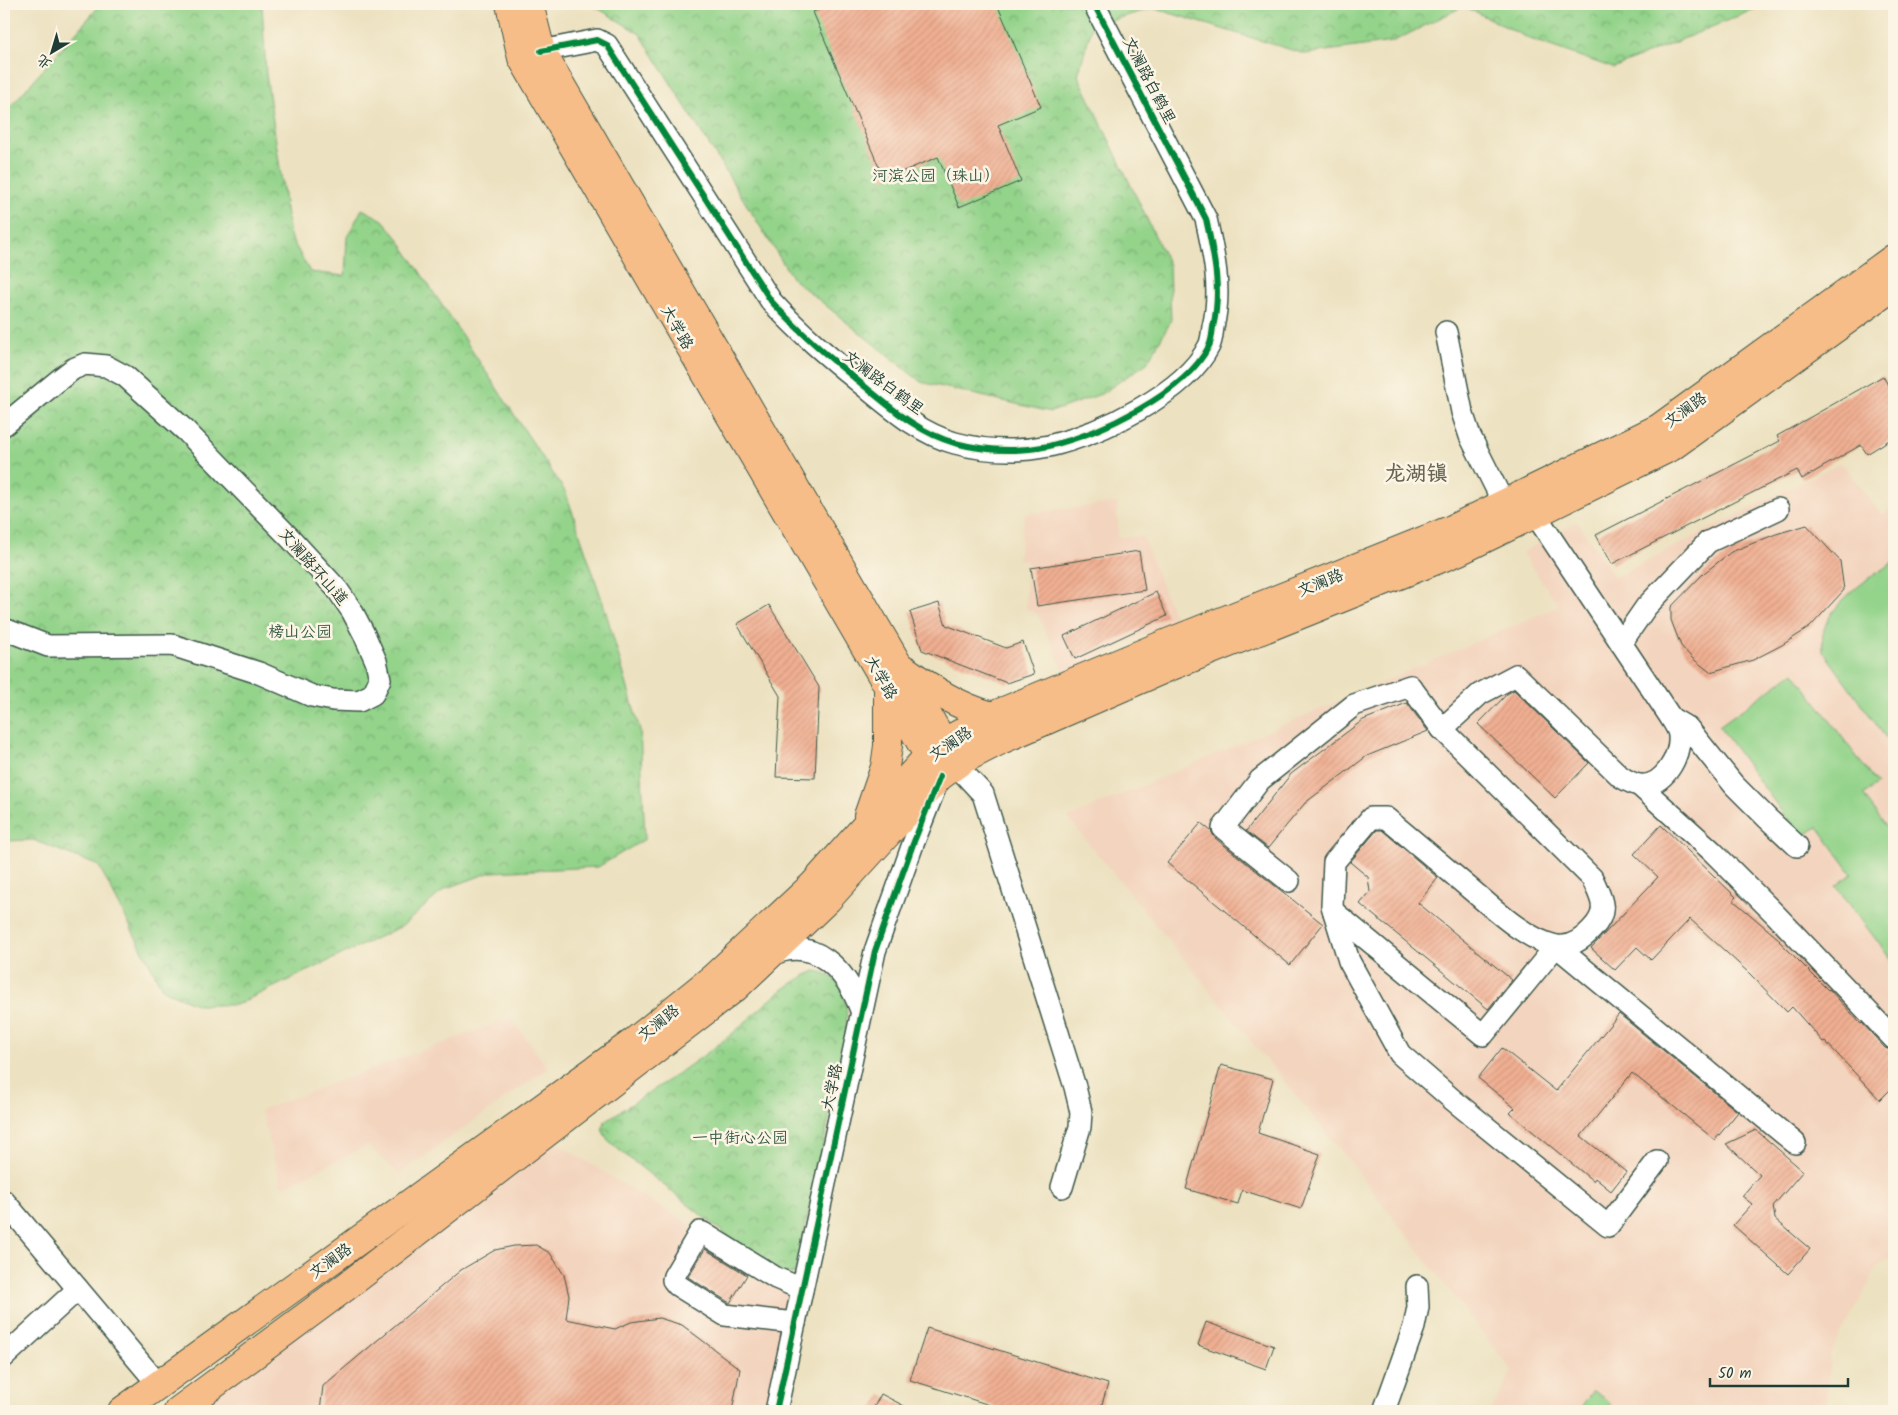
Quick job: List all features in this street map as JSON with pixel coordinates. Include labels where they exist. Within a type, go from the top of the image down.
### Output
[{"type":"main road","name":"大学路","points":[[510,4],[522,58],[942,760]]},
{"type":"main road","name":"大学路","points":[[529,4],[541,51],[892,675]]},
{"type":"main road","name":"文澜路","points":[[122,1411],[635,1041],[713,978],[813,885],[863,830],[992,716],[1160,646],[1450,530],[1659,428],[1894,258]]},
{"type":"main road","name":"文澜路","points":[[178,1411],[347,1286],[736,987],[827,900],[942,760],[1001,740],[1169,667],[1459,551],[1671,447],[1894,286]]},
{"type":"main road","points":[[863,830],[885,767],[892,675],[971,710],[992,716]]},
{"type":"street","name":"文澜路白鹤里","points":[[541,51],[597,40],[607,45],[770,301],[811,343],[890,407],[925,430],[953,443],[979,448],[1011,450],[1048,446],[1074,438],[1113,423],[1138,410],[1166,391],[1192,369],[1210,345],[1216,315],[1218,285],[1206,219],[1094,4]]},
{"type":"street","points":[[1446,332],[1470,436],[1504,504]]},
{"type":"street","name":"文澜路环山道","points":[[4,425],[73,369],[85,364],[106,366],[125,376],[193,438],[337,589],[352,611],[364,634],[376,660],[380,679],[374,694],[359,701],[333,700],[312,696],[259,673],[172,645],[48,646],[4,629]]},
{"type":"street","points":[[1621,643],[1646,608],[1708,542],[1778,509]]},
{"type":"street","points":[[1535,514],[1671,718],[1679,734],[1678,753],[1668,772],[1650,783],[1639,785]]},
{"type":"street","points":[[1442,729],[1480,694],[1516,675],[1621,777],[1639,785],[1712,851],[1894,1039]]},
{"type":"street","points":[[1290,881],[1223,828],[1260,780],[1354,706],[1410,686],[1442,729],[1592,878],[1603,902],[1598,922],[1584,937],[1576,942],[1570,945],[1556,946],[1483,1035],[1334,912]]},
{"type":"street","points":[[1671,718],[1688,728],[1734,785],[1797,846]]},
{"type":"street","points":[[942,760],[983,794],[1075,1087],[1081,1112],[1080,1127],[1062,1187]]},
{"type":"street","name":"大学路","points":[[776,1411],[875,950],[942,760]]},
{"type":"street","points":[[1657,1161],[1608,1226],[1453,1100],[1400,1054],[1349,961],[1332,906],[1334,862],[1370,818],[1386,818],[1522,932],[1556,946],[1795,1143]]},
{"type":"street","points":[[769,956],[782,950],[792,949],[804,949],[818,955],[844,977],[854,992],[861,1010]]},
{"type":"street","points":[[4,1201],[158,1384]]},
{"type":"street","points":[[795,1323],[725,1315],[677,1285],[673,1280],[700,1232],[776,1278],[802,1289]]},
{"type":"street","points":[[1384,1411],[1414,1326],[1418,1307],[1417,1286]]},
{"type":"street","points":[[4,1357],[78,1289]]},
{"type":"shaded area","points":[[1841,462],[1882,515],[1894,507],[1894,1255],[1877,1268],[1829,1356],[1827,1411],[1491,1411],[1512,1371],[1347,1158],[1068,818],[1559,606],[1522,553],[1577,522],[1615,577]]},
{"type":"shaded area","points":[[1117,503],[1118,537],[1143,537],[1175,620],[1065,673],[1038,614],[1026,609],[1027,561],[1018,559],[1025,514]]},
{"type":"shaded area","points":[[511,1018],[548,1068],[399,1174],[368,1145],[282,1187],[261,1110]]},
{"type":"shaded area","points":[[543,1135],[703,1233],[802,1289],[776,1411],[178,1411]]},
{"type":"green space","name":"榜山公园","points":[[101,4],[262,4],[266,74],[290,236],[310,272],[345,276],[347,237],[362,209],[383,220],[397,237],[566,493],[605,609],[640,730],[645,839],[598,867],[491,872],[445,889],[402,926],[236,1005],[198,1005],[163,990],[99,866],[33,840],[4,841],[4,114]]},
{"type":"green space","name":"河滨公园（珠山）","points":[[591,4],[1767,4],[1613,68],[1530,39],[1464,6],[1392,42],[1305,54],[1153,8],[1092,26],[1078,75],[1169,265],[1171,321],[1147,363],[1101,394],[1051,412],[921,382],[793,279],[640,34]]},
{"type":"green space","points":[[1894,562],[1894,749],[1823,651],[1823,635],[1832,613],[1841,602],[1862,583]]},
{"type":"green space","points":[[1794,672],[1877,784],[1863,795],[1894,837],[1894,964],[1836,886],[1852,874],[1818,827],[1801,838],[1719,726]]},
{"type":"green space","name":"一中街心公园","points":[[816,971],[830,976],[842,991],[847,1020],[844,1049],[795,1274],[773,1272],[618,1149],[608,1140],[602,1130],[605,1121],[713,1048],[780,992]]},
{"type":"green space","points":[[1593,1391],[1611,1403],[1605,1411],[1579,1411]]},
{"type":"building","points":[[834,4],[997,4],[1041,107],[998,125],[1021,181],[959,207],[938,157],[884,179],[813,12]]},
{"type":"building","points":[[1883,376],[1894,396],[1894,437],[1867,454],[1861,445],[1802,479],[1797,470],[1612,564],[1596,535],[1780,441],[1777,436]]},
{"type":"building","points":[[1807,525],[1840,561],[1844,590],[1810,627],[1782,645],[1753,660],[1710,672],[1692,658],[1681,646],[1671,620],[1671,607],[1704,573],[1731,552],[1776,534]]},
{"type":"building","points":[[1139,551],[1145,590],[1037,606],[1031,568]]},
{"type":"building","points":[[1156,592],[1167,616],[1075,659],[1064,636]]},
{"type":"building","points":[[939,603],[946,625],[1006,648],[1023,642],[1034,674],[1007,683],[922,650],[910,612]]},
{"type":"building","points":[[769,605],[819,687],[815,778],[776,777],[780,696],[737,624]]},
{"type":"building","points":[[1514,690],[1589,763],[1555,798],[1478,724],[1507,694]]},
{"type":"building","points":[[1407,703],[1428,731],[1367,756],[1305,803],[1268,848],[1246,831],[1291,774],[1363,720]]},
{"type":"building","points":[[1201,823],[1211,831],[1215,838],[1323,924],[1290,965],[1167,863]]},
{"type":"building","points":[[1661,825],[1736,897],[1733,900],[1780,940],[1885,1048],[1894,1051],[1894,1086],[1880,1100],[1825,1041],[1823,1042],[1792,1007],[1787,1012],[1750,974],[1690,919],[1651,960],[1637,947],[1615,970],[1591,948],[1658,877],[1634,854]]},
{"type":"building","points":[[1377,830],[1382,830],[1438,878],[1418,903],[1512,980],[1488,1009],[1360,904],[1370,892],[1368,877],[1350,862]]},
{"type":"building","points":[[1619,1014],[1738,1112],[1715,1140],[1632,1073],[1581,1136],[1626,1172],[1611,1191],[1595,1178],[1593,1181],[1510,1113],[1515,1108],[1478,1078],[1502,1048],[1556,1091]]},
{"type":"building","points":[[1221,1065],[1273,1079],[1258,1133],[1320,1154],[1301,1209],[1242,1190],[1238,1204],[1186,1189]]},
{"type":"building","points":[[1756,1130],[1803,1171],[1773,1206],[1775,1219],[1810,1249],[1788,1274],[1733,1225],[1752,1204],[1742,1196],[1760,1175],[1726,1144]]},
{"type":"building","points":[[536,1245],[550,1253],[564,1275],[569,1296],[566,1319],[615,1329],[631,1322],[659,1318],[682,1325],[740,1369],[732,1411],[320,1411],[323,1386],[461,1270],[495,1250],[514,1246]]},
{"type":"building","points":[[705,1249],[747,1275],[730,1303],[688,1277]]},
{"type":"building","points":[[1206,1322],[1274,1346],[1266,1369],[1198,1345]]},
{"type":"building","points":[[927,1328],[1108,1384],[1100,1411],[1009,1411],[910,1380]]},
{"type":"building","points":[[881,1394],[914,1411],[872,1411]]},
{"type":"cycle path","points":[[541,51],[597,40],[607,45],[771,301],[838,365],[906,419],[942,439],[978,448],[1026,449],[1049,446],[1092,432],[1139,410],[1161,396],[1197,364],[1209,346],[1216,313],[1216,273],[1206,219],[1094,4]]},
{"type":"cycle path","points":[[776,1411],[875,951],[913,844],[940,776]]},
{"type":"district","name":"龙湖镇","points":[[1416,473]]}]
